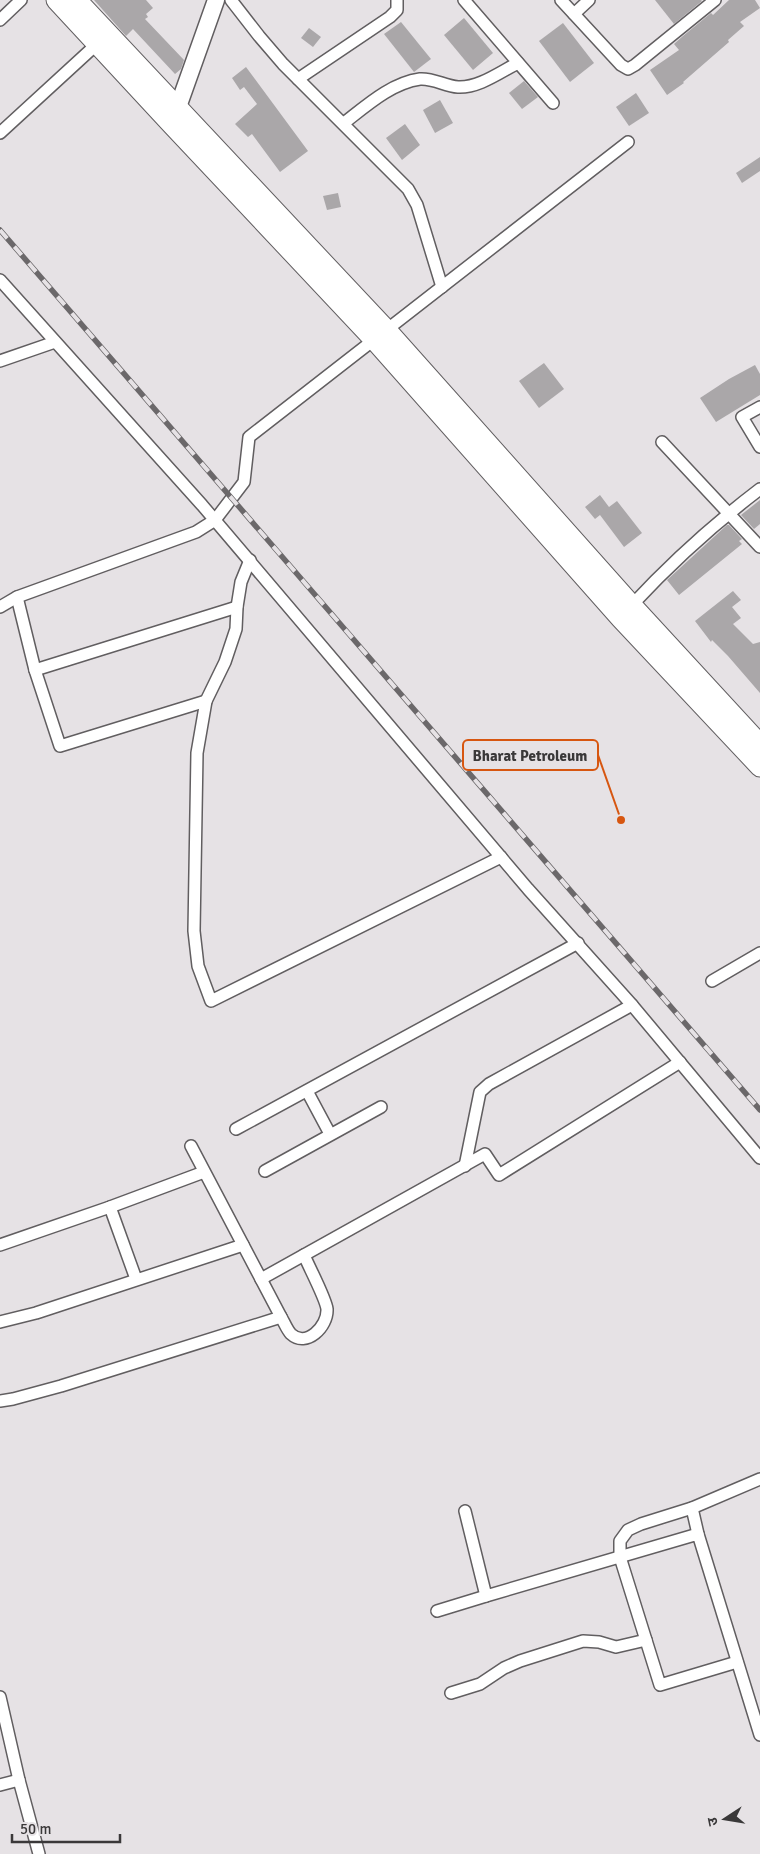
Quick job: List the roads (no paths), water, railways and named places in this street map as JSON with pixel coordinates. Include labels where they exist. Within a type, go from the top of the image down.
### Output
[{"type":"main road","points":[[56,0],[97,44],[174,115]]},
{"type":"main road","points":[[77,0],[174,115],[760,744]]},
{"type":"main road","points":[[380,335],[620,618],[760,767]]},
{"type":"street","points":[[0,20],[21,0]]},
{"type":"street","points":[[174,115],[216,0]]},
{"type":"street","points":[[231,0],[271,51],[408,189],[417,205],[442,287]]},
{"type":"street","points":[[298,79],[390,17],[396,10],[397,0]]},
{"type":"street","points":[[464,0],[553,103]]},
{"type":"street","points":[[561,0],[621,65],[628,68],[635,65],[715,0]]},
{"type":"street","points":[[574,14],[589,0]]},
{"type":"street","points":[[0,133],[97,44]]},
{"type":"street","points":[[344,123],[386,92],[410,81],[422,79],[459,87],[470,86],[482,82],[518,63]]},
{"type":"street","points":[[0,607],[17,597],[196,532],[215,520],[244,482],[249,437],[628,142]]},
{"type":"street","points":[[0,280],[250,560],[502,857],[632,1005],[760,1158]]},
{"type":"street","points":[[0,361],[56,342]]},
{"type":"street","points":[[760,407],[742,417],[760,446]]},
{"type":"street","points":[[662,442],[760,547]]},
{"type":"street","points":[[632,605],[660,575],[728,514],[760,490]]},
{"type":"street","points":[[250,560],[241,582],[236,629],[225,662],[206,701],[196,753],[194,931],[198,966],[211,1001],[502,857]]},
{"type":"street","points":[[17,597],[35,670],[60,746],[206,701]]},
{"type":"street","points":[[35,670],[237,607]]},
{"type":"street","points":[[236,1129],[578,943]]},
{"type":"street","points":[[712,981],[760,953]]},
{"type":"street","points":[[464,1166],[480,1092],[489,1084],[632,1005]]},
{"type":"street","points":[[261,1279],[485,1154],[499,1175],[680,1062]]},
{"type":"street","points":[[307,1091],[330,1134]]},
{"type":"street","points":[[265,1171],[381,1107]]},
{"type":"street","points":[[191,1146],[281,1317],[292,1335],[300,1338],[311,1336],[321,1330],[327,1318],[326,1306],[304,1255]]},
{"type":"street","points":[[0,1245],[204,1172]]},
{"type":"street","points":[[110,1207],[136,1279]]},
{"type":"street","points":[[0,1322],[36,1313],[243,1245]]},
{"type":"street","points":[[0,1401],[62,1386],[281,1317]]},
{"type":"street","points":[[737,1662],[660,1685],[620,1557],[620,1541],[628,1530],[641,1524],[692,1508],[760,1479]]},
{"type":"street","points":[[692,1508],[698,1534],[760,1735]]},
{"type":"street","points":[[464,1511],[486,1596]]},
{"type":"street","points":[[437,1611],[698,1534]]},
{"type":"street","points":[[451,1693],[480,1684],[520,1660],[583,1641],[599,1642],[616,1647],[646,1640]]},
{"type":"street","points":[[1,1702],[39,1854]]},
{"type":"street","points":[[0,1785],[19,1780]]},
{"type":"railway","points":[[0,230],[760,1110]]},
{"type":"place","name":"Bharat Petroleum","points":[[621,820]]}]
